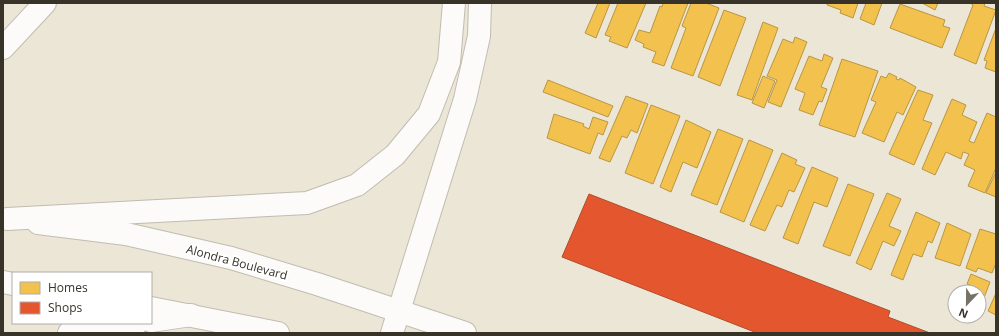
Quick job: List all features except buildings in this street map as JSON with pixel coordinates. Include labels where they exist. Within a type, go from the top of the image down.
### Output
[{"type":"main road","points":[[3,48],[45,3]]},
{"type":"main road","points":[[5,219],[307,203],[357,185],[396,155],[429,114],[449,62],[454,3]]},
{"type":"main road","points":[[392,333],[465,99],[479,36],[480,3]]},
{"type":"main road","name":"Alondra Boulevard","points":[[5,219],[126,234],[231,258],[465,333]]},
{"type":"main road","points":[[152,308],[278,333]]},
{"type":"main road","points":[[152,321],[191,315]]},
{"type":"main road","points":[[69,333],[130,324]]}]
